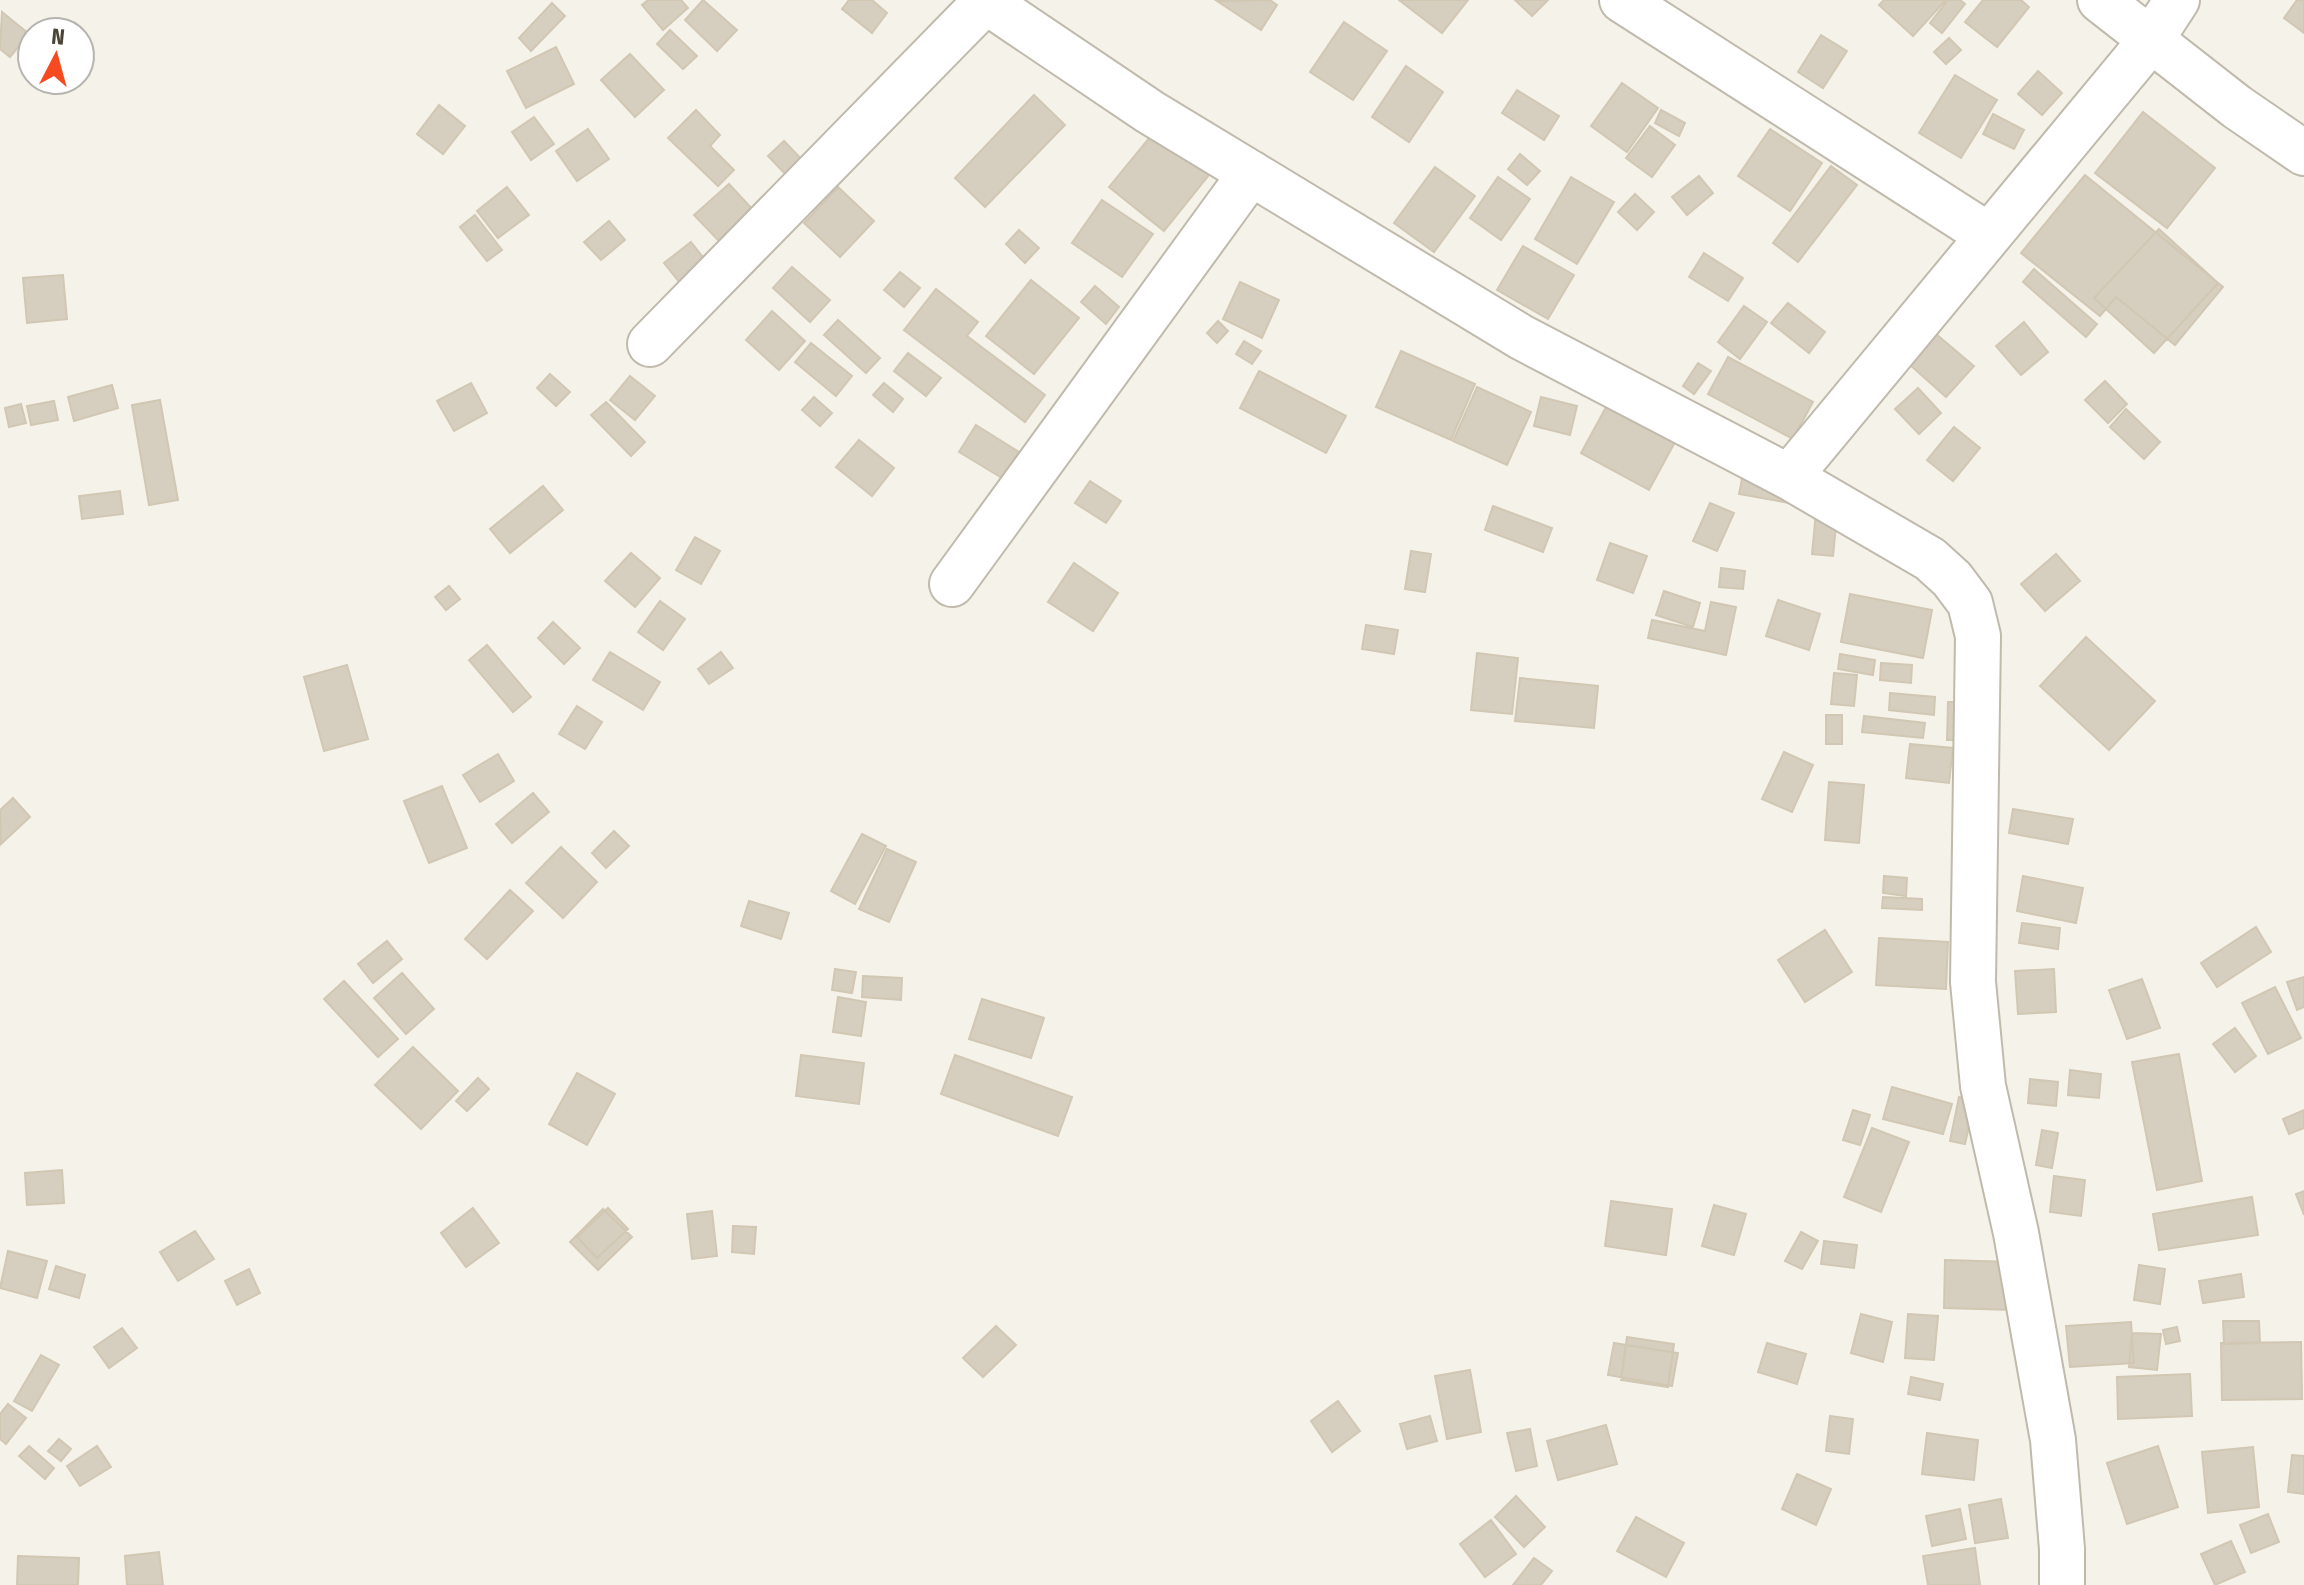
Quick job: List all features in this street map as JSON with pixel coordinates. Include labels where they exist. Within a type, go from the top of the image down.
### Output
[{"type":"street","points":[[650,344],[986,0],[1150,112],[1521,337],[1789,477],[1930,559],[1952,579],[1970,603],[1978,636],[1973,982],[1983,1086],[2016,1233],[2053,1440],[2062,1585]]},
{"type":"street","points":[[1622,0],[1988,235]]},
{"type":"street","points":[[2100,0],[2237,107],[2304,153]]},
{"type":"street","points":[[1789,477],[2151,40],[2177,0]]},
{"type":"street","points":[[952,584],[1251,173]]},
{"type":"building","points":[[648,0],[681,0],[688,8],[663,30],[642,5]]},
{"type":"building","points":[[703,0],[737,30],[717,51],[685,20]]},
{"type":"building","points":[[849,0],[872,0],[887,13],[872,33],[842,9]]},
{"type":"building","points":[[1270,0],[1277,5],[1261,30],[1217,1]]},
{"type":"building","points":[[1399,0],[1468,0],[1442,33]]},
{"type":"building","points":[[1515,0],[1548,0],[1532,16]]},
{"type":"building","points":[[1884,0],[1946,0],[1913,36],[1879,5]]},
{"type":"building","points":[[1948,0],[1960,0],[1965,4],[1942,33],[1930,23]]},
{"type":"building","points":[[1983,0],[2021,0],[2029,7],[1997,47],[1965,22]]},
{"type":"building","points":[[2297,0],[2304,0],[2304,33],[2284,18]]},
{"type":"building","points":[[552,3],[565,16],[531,51],[519,38]]},
{"type":"building","points":[[2,12],[16,23],[16,50],[10,57],[0,49]]},
{"type":"building","points":[[1344,22],[1387,51],[1353,100],[1310,72]]},
{"type":"building","points":[[670,30],[697,56],[683,69],[657,44]]},
{"type":"building","points":[[1821,35],[1847,51],[1823,88],[1798,72]]},
{"type":"building","points":[[1949,38],[1961,50],[1946,64],[1934,52]]},
{"type":"building","points":[[556,47],[574,84],[526,108],[507,71]]},
{"type":"building","points":[[630,54],[664,90],[635,117],[601,80]]},
{"type":"building","points":[[1406,66],[1443,92],[1409,142],[1372,117]]},
{"type":"building","points":[[2038,71],[2062,93],[2042,115],[2018,94]]},
{"type":"building","points":[[1955,75],[1997,100],[1961,158],[1919,133]]},
{"type":"building","points":[[1622,83],[1658,108],[1627,152],[1591,126]]},
{"type":"building","points":[[1517,90],[1559,116],[1544,140],[1502,113]]},
{"type":"building","points":[[1034,95],[1065,125],[985,207],[955,178]]},
{"type":"building","points":[[439,105],[465,126],[443,154],[417,134]]},
{"type":"building","points":[[696,110],[720,135],[710,146],[734,170],[718,186],[668,138]]},
{"type":"building","points":[[1661,110],[1685,123],[1679,136],[1655,123]]},
{"type":"building","points":[[2143,112],[2215,168],[2167,228],[2095,173]]},
{"type":"building","points":[[1993,114],[2024,130],[2014,149],[1983,134]]},
{"type":"building","points":[[534,117],[554,144],[531,160],[512,132]]},
{"type":"building","points":[[1650,126],[1675,145],[1652,177],[1626,158]]},
{"type":"building","points":[[588,129],[609,159],[577,181],[556,151]]},
{"type":"building","points":[[1770,129],[1822,163],[1790,211],[1738,176]]},
{"type":"building","points":[[1155,131],[1209,175],[1164,231],[1109,187]]},
{"type":"building","points":[[784,141],[809,167],[793,182],[768,156]]},
{"type":"building","points":[[1520,154],[1540,171],[1527,185],[1508,169]]},
{"type":"building","points":[[1831,166],[1857,185],[1798,262],[1773,243]]},
{"type":"building","points":[[1435,167],[1475,196],[1434,252],[1394,223]]},
{"type":"building","points":[[2085,175],[2223,287],[2175,345],[2116,297],[2100,316],[2021,253]]},
{"type":"building","points":[[1699,176],[1713,193],[1687,215],[1672,197]]},
{"type":"building","points":[[1498,177],[1530,199],[1501,240],[1470,218]]},
{"type":"building","points":[[1571,177],[1614,202],[1577,264],[1535,239]]},
{"type":"building","points":[[729,184],[754,211],[720,242],[694,215]]},
{"type":"building","points":[[507,187],[529,215],[498,238],[477,211]]},
{"type":"building","points":[[838,187],[874,221],[840,257],[804,223]]},
{"type":"building","points":[[1635,194],[1654,212],[1637,230],[1618,212]]},
{"type":"building","points":[[1102,200],[1153,234],[1122,277],[1072,243]]},
{"type":"building","points":[[475,215],[502,250],[487,261],[460,227]]},
{"type":"building","points":[[609,221],[625,240],[601,260],[584,242]]},
{"type":"building","points":[[2159,229],[2218,283],[2154,353],[2094,298]]},
{"type":"building","points":[[1019,230],[1039,248],[1025,263],[1006,244]]},
{"type":"building","points":[[691,242],[706,261],[680,283],[664,263]]},
{"type":"building","points":[[1523,246],[1574,275],[1548,319],[1497,290]]},
{"type":"building","points":[[1704,253],[1743,278],[1728,301],[1689,277]]},
{"type":"building","points":[[792,267],[830,300],[810,322],[773,288]]},
{"type":"building","points":[[2034,269],[2097,324],[2086,337],[2023,282]]},
{"type":"building","points":[[900,272],[920,288],[904,307],[884,290]]},
{"type":"building","points":[[63,275],[67,319],[27,323],[23,278]]},
{"type":"building","points":[[1031,280],[1079,318],[1034,374],[986,336]]},
{"type":"building","points":[[1240,282],[1279,300],[1262,338],[1223,319]]},
{"type":"building","points":[[1095,286],[1119,307],[1106,324],[1081,302]]},
{"type":"building","points":[[936,289],[978,322],[967,336],[1045,395],[1025,422],[904,330]]},
{"type":"building","points":[[1788,303],[1825,332],[1809,353],[1771,323]]},
{"type":"building","points":[[1744,306],[1767,322],[1740,359],[1718,342]]},
{"type":"building","points":[[772,311],[805,341],[779,370],[746,340]]},
{"type":"building","points":[[838,320],[880,358],[866,373],[824,335]]},
{"type":"building","points":[[1218,321],[1228,331],[1217,343],[1207,333]]},
{"type":"building","points":[[2024,322],[2048,352],[2021,375],[1996,346]]},
{"type":"building","points":[[1936,334],[1974,366],[1946,397],[1909,364]]},
{"type":"building","points":[[1244,341],[1261,351],[1252,364],[1236,354]]},
{"type":"building","points":[[811,343],[852,376],[836,396],[795,362]]},
{"type":"building","points":[[1401,351],[1475,384],[1451,440],[1376,407]]},
{"type":"building","points":[[908,353],[941,378],[926,396],[894,371]]},
{"type":"building","points":[[1728,357],[1813,402],[1793,439],[1708,394]]},
{"type":"building","points":[[1698,363],[1711,371],[1694,394],[1683,386]]},
{"type":"building","points":[[1259,371],[1346,416],[1326,453],[1240,408]]},
{"type":"building","points":[[550,374],[570,392],[556,406],[537,388]]},
{"type":"building","points":[[630,376],[655,396],[635,420],[610,400]]},
{"type":"building","points":[[2105,381],[2127,404],[2108,423],[2085,400]]},
{"type":"building","points":[[471,383],[487,413],[454,431],[437,401]]},
{"type":"building","points":[[884,383],[903,399],[893,412],[873,395]]},
{"type":"building","points":[[112,385],[118,408],[74,421],[68,397]]},
{"type":"building","points":[[1477,387],[1531,412],[1507,465],[1453,441]]},
{"type":"building","points":[[1918,388],[1941,413],[1919,434],[1895,409]]},
{"type":"building","points":[[1612,396],[1680,433],[1649,490],[1581,453]]},
{"type":"building","points":[[814,397],[832,413],[820,426],[802,410]]},
{"type":"building","points":[[1541,397],[1577,406],[1570,435],[1534,426]]},
{"type":"building","points":[[160,400],[178,500],[149,505],[132,405]]},
{"type":"building","points":[[54,401],[58,420],[31,425],[27,406]]},
{"type":"building","points":[[606,402],[645,442],[631,456],[591,415]]},
{"type":"building","points":[[21,404],[26,423],[9,427],[5,408]]},
{"type":"building","points":[[2126,409],[2160,442],[2144,459],[2110,427]]},
{"type":"building","points":[[976,425],[1019,452],[1002,478],[959,452]]},
{"type":"building","points":[[1954,427],[1980,448],[1953,481],[1927,460]]},
{"type":"building","points":[[859,440],[894,468],[872,496],[836,467]]},
{"type":"building","points":[[1744,469],[1795,479],[1790,503],[1739,494]]},
{"type":"building","points":[[1090,481],[1121,501],[1106,523],[1075,503]]},
{"type":"building","points":[[543,486],[563,510],[510,553],[490,529]]},
{"type":"building","points":[[120,491],[123,514],[82,519],[79,496]]},
{"type":"building","points":[[1710,503],[1734,513],[1717,551],[1693,541]]},
{"type":"building","points":[[1493,506],[1552,528],[1543,552],[1485,530]]},
{"type":"building","points":[[1816,512],[1837,515],[1833,556],[1812,554]]},
{"type":"building","points":[[695,537],[720,551],[701,584],[676,570]]},
{"type":"building","points":[[1610,543],[1647,556],[1633,593],[1597,580]]},
{"type":"building","points":[[1411,551],[1431,554],[1425,592],[1405,589]]},
{"type":"building","points":[[631,553],[660,578],[635,607],[605,581]]},
{"type":"building","points":[[2056,554],[2080,581],[2045,611],[2021,584]]},
{"type":"building","points":[[1074,563],[1118,593],[1093,631],[1048,602]]},
{"type":"building","points":[[1721,568],[1745,571],[1743,589],[1719,587]]},
{"type":"building","points":[[449,586],[460,599],[446,610],[435,597]]},
{"type":"building","points":[[1664,591],[1700,603],[1693,627],[1656,615]]},
{"type":"building","points":[[1850,594],[1932,610],[1923,658],[1841,642]]},
{"type":"building","points":[[1778,600],[1820,614],[1809,650],[1766,636]]},
{"type":"building","points":[[660,601],[685,619],[663,650],[638,632]]},
{"type":"building","points":[[1711,602],[1736,607],[1726,655],[1648,638],[1652,620],[1705,631]]},
{"type":"building","points":[[553,622],[580,648],[564,664],[538,638]]},
{"type":"building","points":[[1366,625],[1398,630],[1394,654],[1362,649]]},
{"type":"building","points":[[2086,637],[2155,701],[2109,750],[2040,686]]},
{"type":"building","points":[[487,645],[531,697],[513,712],[469,660]]},
{"type":"building","points":[[610,652],[660,682],[643,710],[593,680]]},
{"type":"building","points":[[721,652],[733,668],[709,684],[698,669]]},
{"type":"building","points":[[1477,653],[1518,658],[1512,714],[1471,710]]},
{"type":"building","points":[[1840,654],[1875,660],[1873,675],[1838,669]]},
{"type":"building","points":[[1881,663],[1912,665],[1911,683],[1880,680]]},
{"type":"building","points":[[347,665],[368,739],[324,751],[304,677]]},
{"type":"building","points":[[1834,673],[1857,675],[1854,706],[1831,704]]},
{"type":"building","points":[[1520,678],[1598,686],[1594,728],[1515,721]]},
{"type":"building","points":[[1890,693],[1935,697],[1934,715],[1889,710]]},
{"type":"building","points":[[1948,702],[1965,702],[1965,740],[1947,740]]},
{"type":"building","points":[[577,706],[602,722],[585,749],[559,734]]},
{"type":"building","points":[[1826,715],[1842,715],[1842,744],[1826,744]]},
{"type":"building","points":[[1864,716],[1925,723],[1923,738],[1862,732]]},
{"type":"building","points":[[1910,744],[1953,748],[1949,783],[1906,778]]},
{"type":"building","points":[[1784,752],[1813,765],[1792,812],[1762,799]]},
{"type":"building","points":[[498,754],[514,781],[480,802],[463,775]]},
{"type":"building","points":[[1829,782],[1864,785],[1859,843],[1825,840]]},
{"type":"building","points":[[442,786],[467,848],[429,863],[404,801]]},
{"type":"building","points":[[533,793],[549,812],[512,843],[496,824]]},
{"type":"building","points":[[13,798],[30,817],[1,844],[0,810]]},
{"type":"building","points":[[2013,809],[2073,819],[2068,844],[2009,833]]},
{"type":"building","points":[[614,831],[629,846],[606,868],[592,853]]},
{"type":"building","points":[[862,834],[886,846],[855,904],[831,891]]},
{"type":"building","points":[[561,847],[597,882],[563,918],[526,883]]},
{"type":"building","points":[[887,849],[916,862],[889,922],[859,909]]},
{"type":"building","points":[[1884,876],[1907,878],[1906,896],[1883,893]]},
{"type":"building","points":[[2023,876],[2083,888],[2076,923],[2017,911]]},
{"type":"building","points":[[510,890],[533,911],[487,959],[465,939]]},
{"type":"building","points":[[1883,897],[1922,899],[1922,910],[1882,908]]},
{"type":"building","points":[[749,901],[789,913],[781,939],[741,926]]},
{"type":"building","points":[[2022,923],[2060,928],[2058,949],[2019,943]]},
{"type":"building","points":[[2256,927],[2271,952],[2217,987],[2201,963]]},
{"type":"building","points":[[1825,930],[1852,972],[1805,1002],[1778,960]]},
{"type":"building","points":[[1879,938],[1948,942],[1946,989],[1876,985]]},
{"type":"building","points":[[387,941],[402,959],[373,983],[358,964]]},
{"type":"building","points":[[835,969],[856,972],[852,993],[832,990]]},
{"type":"building","points":[[2054,969],[2056,1012],[2018,1014],[2015,971]]},
{"type":"building","points":[[402,973],[434,1009],[406,1034],[374,998]]},
{"type":"building","points":[[863,976],[902,978],[901,1000],[862,997]]},
{"type":"building","points":[[2304,977],[2304,1007],[2297,1010],[2287,982]]},
{"type":"building","points":[[2142,979],[2160,1028],[2127,1039],[2109,990]]},
{"type":"building","points":[[344,981],[398,1039],[378,1057],[324,999]]},
{"type":"building","points":[[2275,987],[2301,1038],[2268,1054],[2242,1003]]},
{"type":"building","points":[[838,997],[866,1002],[861,1036],[833,1032]]},
{"type":"building","points":[[982,999],[1044,1018],[1031,1058],[969,1039]]},
{"type":"building","points":[[2235,1028],[2256,1056],[2235,1072],[2213,1044]]},
{"type":"building","points":[[413,1047],[458,1091],[421,1129],[375,1085]]},
{"type":"building","points":[[2179,1054],[2202,1181],[2157,1190],[2132,1062]]},
{"type":"building","points":[[801,1055],[864,1063],[859,1104],[796,1096]]},
{"type":"building","points":[[955,1055],[1072,1097],[1058,1136],[941,1094]]},
{"type":"building","points":[[2070,1070],[2101,1074],[2099,1098],[2068,1095]]},
{"type":"building","points":[[577,1073],[615,1094],[587,1145],[549,1124]]},
{"type":"building","points":[[478,1078],[489,1089],[467,1111],[456,1101]]},
{"type":"building","points":[[2030,1079],[2058,1082],[2056,1106],[2028,1103]]},
{"type":"building","points":[[1892,1087],[1952,1104],[1943,1134],[1883,1119]]},
{"type":"building","points":[[1959,1097],[1975,1100],[1965,1144],[1950,1141]]},
{"type":"building","points":[[1853,1110],[1870,1115],[1860,1145],[1843,1140]]},
{"type":"building","points":[[2304,1110],[2304,1128],[2289,1134],[2283,1119]]},
{"type":"building","points":[[1872,1128],[1909,1142],[1881,1212],[1844,1197]]},
{"type":"building","points":[[2042,1130],[2058,1133],[2052,1168],[2036,1165]]},
{"type":"building","points":[[62,1170],[64,1203],[27,1205],[25,1173]]},
{"type":"building","points":[[2054,1176],[2085,1180],[2081,1216],[2050,1212]]},
{"type":"building","points":[[2304,1191],[2304,1215],[2296,1194]]},
{"type":"building","points":[[2252,1197],[2258,1235],[2159,1250],[2153,1214]]},
{"type":"building","points":[[1611,1201],[1672,1209],[1666,1255],[1605,1246]]},
{"type":"building","points":[[1714,1205],[1746,1214],[1734,1255],[1702,1246]]},
{"type":"building","points":[[473,1208],[499,1243],[466,1267],[441,1233]]},
{"type":"building","points":[[608,1208],[628,1229],[597,1258],[577,1237]]},
{"type":"building","points":[[603,1209],[632,1237],[598,1270],[570,1242]]},
{"type":"building","points":[[712,1211],[717,1256],[692,1259],[687,1214]]},
{"type":"building","points":[[733,1226],[756,1227],[754,1254],[732,1252]]},
{"type":"building","points":[[195,1231],[214,1259],[178,1281],[160,1252]]},
{"type":"building","points":[[1801,1232],[1818,1241],[1802,1269],[1785,1261]]},
{"type":"building","points":[[1824,1241],[1857,1245],[1854,1268],[1821,1264]]},
{"type":"building","points":[[8,1251],[47,1261],[37,1298],[0,1288]]},
{"type":"building","points":[[1945,1260],[2013,1262],[2012,1310],[1944,1308]]},
{"type":"building","points":[[2139,1265],[2165,1269],[2160,1304],[2134,1300]]},
{"type":"building","points":[[56,1266],[85,1275],[79,1298],[49,1289]]},
{"type":"building","points":[[249,1269],[260,1293],[237,1305],[225,1281]]},
{"type":"building","points":[[2241,1274],[2244,1297],[2203,1303],[2199,1281]]},
{"type":"building","points":[[1861,1314],[1892,1322],[1883,1362],[1851,1353]]},
{"type":"building","points":[[1908,1314],[1938,1316],[1934,1360],[1905,1358]]},
{"type":"building","points":[[2223,1321],[2259,1321],[2260,1343],[2224,1344]]},
{"type":"building","points":[[2131,1322],[2134,1363],[2070,1367],[2066,1326]]},
{"type":"building","points":[[996,1326],[1016,1345],[983,1377],[963,1358]]},
{"type":"building","points":[[2177,1327],[2180,1341],[2166,1344],[2163,1330]]},
{"type":"building","points":[[122,1328],[137,1348],[109,1368],[94,1347]]},
{"type":"building","points":[[2132,1333],[2161,1334],[2157,1370],[2129,1367]]},
{"type":"building","points":[[1627,1337],[1674,1344],[1668,1387],[1621,1380]]},
{"type":"building","points":[[2301,1342],[2302,1399],[2222,1400],[2221,1343]]},
{"type":"building","points":[[1614,1343],[1678,1353],[1672,1386],[1608,1375]]},
{"type":"building","points":[[1767,1343],[1806,1354],[1797,1384],[1758,1372]]},
{"type":"building","points":[[41,1355],[59,1365],[32,1411],[14,1401]]},
{"type":"building","points":[[1470,1370],[1481,1432],[1447,1439],[1435,1376]]},
{"type":"building","points":[[2190,1374],[2192,1416],[2118,1419],[2117,1377]]},
{"type":"building","points":[[1911,1377],[1943,1384],[1940,1400],[1908,1394]]},
{"type":"building","points":[[1338,1401],[1360,1431],[1332,1452],[1311,1421]]},
{"type":"building","points":[[8,1404],[26,1418],[6,1444],[0,1439],[0,1414]]},
{"type":"building","points":[[1430,1416],[1437,1441],[1407,1449],[1400,1424]]},
{"type":"building","points":[[1830,1416],[1853,1419],[1849,1454],[1826,1451]]},
{"type":"building","points":[[1606,1425],[1617,1464],[1558,1480],[1547,1441]]},
{"type":"building","points":[[1530,1429],[1537,1466],[1516,1471],[1507,1433]]},
{"type":"building","points":[[1927,1433],[1978,1440],[1974,1480],[1922,1474]]},
{"type":"building","points":[[59,1439],[71,1449],[61,1461],[48,1451]]},
{"type":"building","points":[[29,1446],[54,1468],[45,1479],[19,1456]]},
{"type":"building","points":[[97,1446],[111,1467],[80,1486],[67,1466]]},
{"type":"building","points":[[2158,1446],[2178,1507],[2127,1524],[2107,1463]]},
{"type":"building","points":[[2253,1447],[2259,1507],[2208,1513],[2202,1452]]},
{"type":"building","points":[[2292,1455],[2304,1456],[2304,1494],[2288,1492]]},
{"type":"building","points":[[1797,1474],[1831,1489],[1816,1525],[1782,1509]]},
{"type":"building","points":[[1516,1496],[1545,1527],[1524,1547],[1495,1517]]},
{"type":"building","points":[[2001,1499],[2008,1538],[1975,1543],[1969,1505]]},
{"type":"building","points":[[1960,1509],[1966,1539],[1932,1546],[1926,1516]]},
{"type":"building","points":[[2268,1514],[2279,1542],[2251,1553],[2240,1525]]},
{"type":"building","points":[[1636,1517],[1684,1543],[1666,1577],[1617,1551]]},
{"type":"building","points":[[1491,1520],[1516,1554],[1485,1577],[1460,1544]]},
{"type":"building","points":[[2231,1541],[2245,1572],[2215,1585],[2201,1554]]},
{"type":"building","points":[[1975,1548],[1980,1585],[1928,1585],[1923,1556]]},
{"type":"building","points":[[159,1552],[163,1585],[127,1585],[125,1556]]},
{"type":"building","points":[[18,1556],[79,1558],[78,1585],[17,1585]]},
{"type":"building","points":[[1534,1558],[1552,1571],[1541,1585],[1513,1585]]}]
